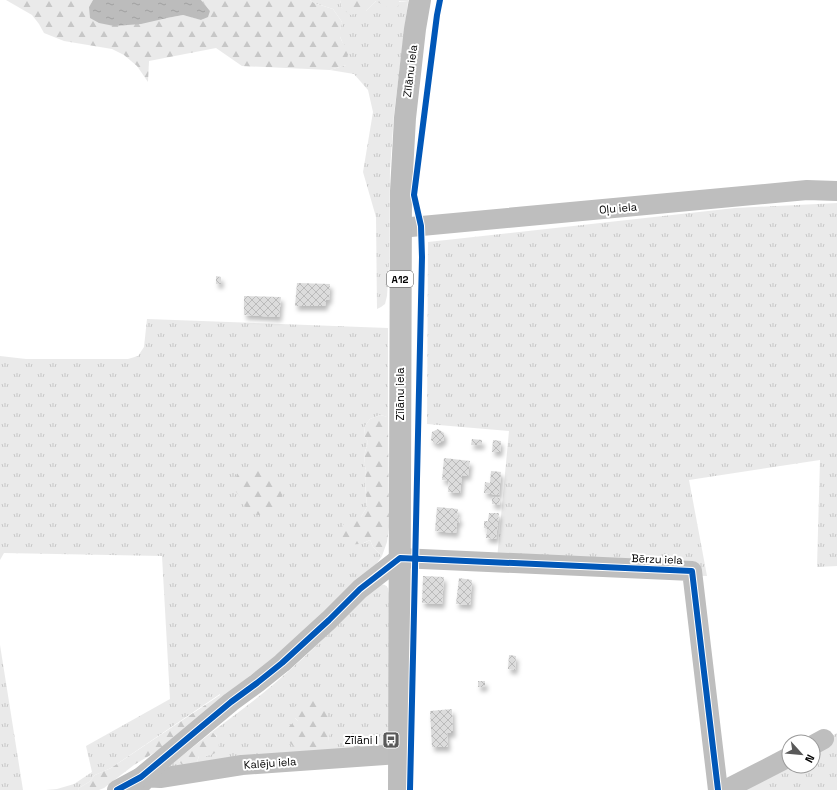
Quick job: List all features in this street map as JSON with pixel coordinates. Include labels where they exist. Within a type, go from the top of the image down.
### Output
[{"type":"highway","name":"Zīlānu iela","points":[[399,790],[400,228],[405,118],[415,29],[420,0]]},
{"type":"street","name":"Oļu iela","points":[[400,228],[807,190],[837,191]]},
{"type":"street","points":[[117,790],[143,783],[231,702],[282,663],[360,589],[400,558]]},
{"type":"street","name":"Bērzu iela","points":[[400,558],[692,571],[718,790]]},
{"type":"street","name":"Kalēju iela","points":[[143,783],[160,778],[242,765],[399,754]]},
{"type":"street","points":[[725,790],[781,761]]},
{"type":"green space","points":[[6,0],[93,0],[89,7],[167,18],[183,15],[202,20],[210,11],[201,0],[310,0],[314,3],[333,9],[342,22],[340,30],[341,40],[349,49],[346,65],[330,70],[242,66],[216,48],[149,61],[148,82],[137,66],[124,55],[112,49],[64,41],[44,33],[32,15]]},
{"type":"green space","points":[[310,0],[340,0],[342,8],[366,11],[376,1],[408,2],[394,114],[390,170],[389,266],[387,296],[385,304],[377,309],[376,217],[363,172],[373,112],[368,90],[354,74],[330,70],[346,65],[343,44],[339,34],[342,22],[333,9],[314,3]]},
{"type":"green space","points":[[340,0],[408,0],[408,2],[399,1],[398,7],[390,9],[376,1],[366,11],[350,15],[342,8]]},
{"type":"green space","points":[[837,203],[837,566],[817,567],[820,460],[689,480],[707,576],[496,570],[509,431],[427,424],[428,242],[735,208]]},
{"type":"green space","points":[[147,319],[388,328],[388,417],[380,415],[370,419],[365,426],[364,435],[368,442],[364,464],[366,470],[365,482],[367,507],[361,517],[351,517],[364,543],[370,540],[373,547],[382,556],[377,563],[293,642],[220,699],[220,694],[111,768],[95,775],[89,782],[78,790],[46,790],[57,789],[74,784],[92,772],[86,746],[170,699],[162,556],[4,553],[0,560],[0,356],[26,359],[128,359],[138,356],[144,347]]},
{"type":"green space","points":[[380,415],[388,417],[389,527],[387,542],[382,556],[373,547],[370,540],[354,544],[348,542],[341,535],[343,525],[351,517],[361,517],[367,507],[365,482],[366,470],[364,464],[368,442],[364,435],[365,426],[370,419]]},
{"type":"green space","points":[[244,469],[262,471],[278,478],[283,489],[283,494],[281,500],[270,512],[259,515],[249,512],[233,488],[237,474]]},
{"type":"green space","points":[[380,584],[385,585],[388,588],[389,594],[390,745],[373,750],[361,734],[355,734],[347,742],[343,753],[328,751],[330,731],[295,718],[298,721],[307,754],[167,768],[178,759],[181,764],[197,762],[199,756],[207,756],[217,736],[212,732],[282,677]]},
{"type":"green space","points":[[0,645],[23,790],[0,790]]},
{"type":"green space","points":[[220,695],[220,699],[162,748],[134,765],[104,788],[99,790],[78,790],[89,782],[95,775],[111,768]]},
{"type":"green space","points":[[312,698],[320,701],[326,708],[330,731],[328,751],[307,754],[292,744],[287,738],[286,734],[289,727],[298,721],[292,714],[295,707],[301,702]]},
{"type":"green space","points":[[212,732],[218,740],[219,750],[210,755],[199,756],[197,762],[187,767],[181,764],[178,759]]},
{"type":"green space","points":[[837,733],[837,790],[732,790],[781,769],[781,774],[821,774],[821,742]]},
{"type":"green space","points":[[355,734],[365,736],[371,743],[373,750],[343,753],[347,742]]},
{"type":"water","points":[[93,0],[201,0],[210,11],[208,17],[201,20],[183,15],[141,24],[114,26],[99,23],[90,18],[89,7]]},
{"type":"building","points":[[216,276],[221,277],[221,284],[216,284]]},
{"type":"building","points":[[297,283],[330,284],[329,300],[326,300],[325,306],[295,306]]},
{"type":"building","points":[[244,296],[281,297],[279,317],[244,315]]},
{"type":"building","points":[[438,429],[444,433],[444,440],[437,444],[431,440],[432,432]]},
{"type":"building","points":[[472,439],[482,440],[482,445],[471,445]]},
{"type":"building","points":[[493,440],[501,441],[500,452],[492,452]]},
{"type":"building","points":[[444,458],[470,461],[468,476],[462,475],[460,493],[448,492],[449,481],[442,480]]},
{"type":"building","points":[[491,471],[501,472],[499,495],[484,493],[485,482],[490,483]]},
{"type":"building","points":[[492,497],[500,498],[499,505],[492,504]]},
{"type":"building","points":[[437,507],[458,509],[457,517],[460,518],[459,523],[457,522],[456,533],[435,531]]},
{"type":"building","points":[[489,513],[499,513],[496,539],[486,538],[487,529],[484,528],[484,521],[488,521]]},
{"type":"building","points":[[423,576],[444,577],[442,604],[422,603]]},
{"type":"building","points":[[459,578],[472,580],[470,605],[456,604]]},
{"type":"building","points":[[509,655],[516,656],[515,670],[508,669]]},
{"type":"building","points":[[478,681],[485,681],[485,687],[478,687]]},
{"type":"building","points":[[452,709],[453,733],[447,733],[448,747],[432,747],[430,711]]},
{"type":"cycle path","points":[[410,790],[422,257],[421,226],[414,195],[440,0]]},
{"type":"cycle path","points":[[117,790],[141,777],[231,702],[282,663],[360,589],[400,558],[692,571],[718,790]]},
{"type":"place","name":"Zīlāni I","points":[[391,740]]}]
